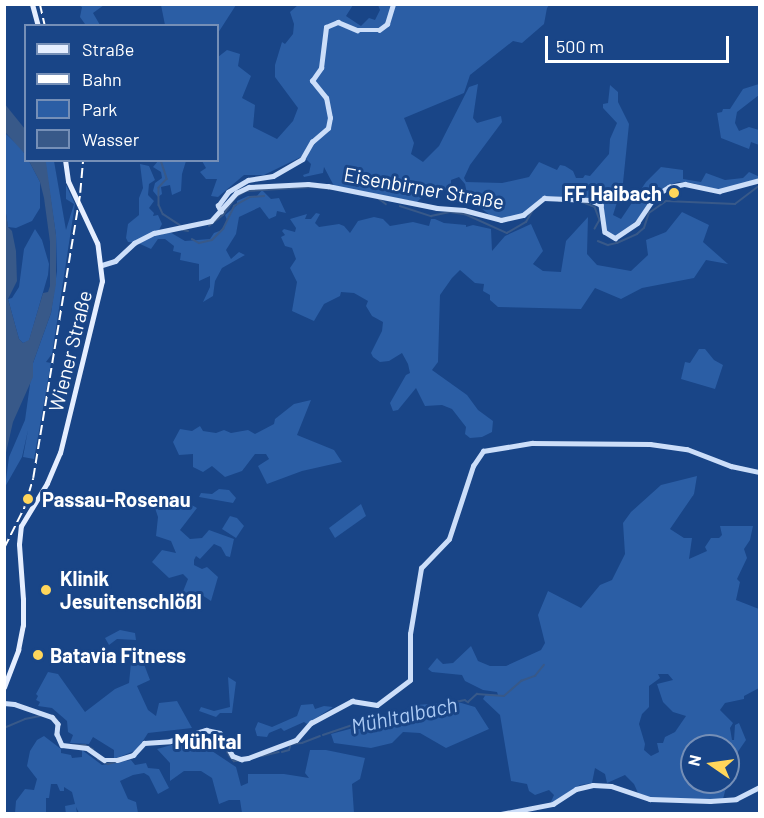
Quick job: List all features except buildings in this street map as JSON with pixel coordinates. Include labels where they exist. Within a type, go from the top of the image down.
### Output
[{"type":"main road","points":[[32,4],[37,24]]},
{"type":"main road","points":[[221,212],[218,206],[228,192],[248,180],[273,176],[302,159],[312,142],[328,128],[330,118],[326,98],[312,81],[321,68],[324,32],[327,25],[338,22],[357,30],[379,30],[387,24],[393,4]]},
{"type":"main road","name":"Wiener Straße","points":[[4,687],[18,650],[22,627],[24,599],[19,544],[21,526],[47,483],[63,446],[100,292],[102,265],[92,226],[67,176],[65,162]]},
{"type":"main road","name":"Eisenbirner Straße","points":[[102,265],[115,261],[146,236],[207,223],[221,212],[233,196],[246,188],[302,184],[357,190],[434,208],[464,210],[501,220],[523,215],[547,197],[590,200],[601,205],[605,232],[609,237],[615,238],[637,223],[655,196],[669,187],[685,184],[719,191],[759,180]]},
{"type":"main road","points":[[4,703],[14,704],[52,717],[58,724],[57,737],[62,745],[87,748],[100,758],[110,761],[133,755],[144,743],[170,741],[206,730],[220,733],[233,756],[241,759],[248,758],[296,740],[312,723],[341,706],[356,700],[377,705],[410,680],[410,634],[421,568],[449,539],[473,466],[483,451],[532,443],[650,444],[694,451],[731,466],[759,472]]},
{"type":"main road","points":[[501,813],[553,804],[580,788],[607,784],[650,799],[688,801],[736,799],[759,787]]},
{"type":"green space","points":[[161,4],[236,5],[219,31],[219,24],[165,24]]},
{"type":"green space","points":[[550,4],[544,24],[522,43],[513,41],[470,75],[464,93],[404,118],[414,143],[411,154],[423,162],[439,146],[469,87],[478,84],[473,118],[477,123],[501,116],[502,122],[470,165],[464,178],[466,182],[502,183],[529,177],[539,162],[557,170],[560,165],[565,166],[573,171],[576,178],[590,176],[609,154],[610,139],[617,123],[603,108],[603,104],[608,103],[610,85],[618,92],[618,102],[629,124],[623,183],[613,215],[621,219],[646,182],[661,167],[683,170],[683,179],[701,182],[706,173],[725,180],[743,178],[749,172],[760,177],[754,181],[719,190],[692,183],[678,182],[670,185],[656,193],[642,216],[617,236],[610,235],[606,230],[603,208],[599,201],[546,196],[522,214],[509,218],[491,216],[468,198],[465,184],[459,177],[451,180],[451,188],[423,196],[417,202],[334,186],[324,167],[323,173],[304,177],[303,175],[309,173],[311,164],[303,156],[264,175],[244,175],[218,197],[211,196],[217,179],[206,179],[200,172],[206,168],[203,162],[219,162],[219,56],[227,50],[240,54],[238,66],[251,76],[242,98],[255,105],[253,127],[277,139],[293,121],[298,108],[275,77],[275,65],[282,42],[285,44],[293,34],[294,24],[290,12],[298,5],[353,5],[346,16],[361,26],[369,18],[375,20],[380,10],[378,5]]},
{"type":"green space","points":[[78,5],[104,5],[93,13],[99,24],[85,24],[80,17],[82,7]]},
{"type":"green space","points":[[759,84],[759,95],[737,112],[735,123],[739,131],[749,127],[759,130],[759,145],[751,142],[749,149],[721,138],[717,113],[722,112],[723,109],[730,109],[743,89]]},
{"type":"green space","points":[[4,132],[23,150],[24,162],[30,162],[40,182],[40,208],[32,221],[16,228],[8,227],[5,207]]},
{"type":"green space","points":[[45,162],[54,162],[66,230],[74,204],[66,199],[66,185],[75,204],[52,354],[46,362],[51,363],[34,459],[23,457],[28,430],[22,457],[5,487],[9,457],[25,420],[33,363],[51,313],[57,271],[56,235]]},
{"type":"green space","points":[[157,162],[186,162],[181,191],[172,195],[170,185],[161,187],[162,194],[158,197],[153,191],[155,183],[162,178],[161,172],[153,167]]},
{"type":"green space","points":[[140,164],[149,166],[155,180],[149,184],[148,195],[154,201],[149,208],[154,213],[153,216],[158,215],[162,224],[158,232],[168,231],[185,241],[210,239],[214,233],[222,230],[227,220],[225,215],[237,205],[237,201],[248,196],[257,196],[262,190],[271,199],[279,198],[286,213],[277,211],[276,216],[269,219],[260,207],[239,217],[236,234],[226,250],[231,259],[239,252],[245,255],[222,268],[215,281],[213,296],[203,302],[210,287],[210,276],[199,281],[199,264],[180,260],[181,253],[173,251],[174,246],[165,239],[158,239],[151,249],[138,243],[128,242],[126,238],[128,224],[139,215],[139,198],[143,188]]},
{"type":"green space","points":[[682,212],[709,225],[703,242],[728,264],[706,260],[694,278],[642,288],[621,299],[595,288],[581,309],[498,307],[490,300],[490,295],[483,291],[484,284],[475,283],[460,270],[452,278],[440,295],[438,362],[432,370],[467,395],[478,410],[493,421],[492,432],[482,437],[470,438],[465,434],[466,427],[452,409],[442,405],[425,406],[416,388],[398,410],[393,411],[390,403],[406,375],[410,373],[408,364],[402,353],[389,361],[380,362],[373,357],[371,353],[382,331],[383,322],[372,316],[366,306],[368,301],[354,293],[341,292],[340,296],[324,304],[314,321],[292,311],[297,282],[290,268],[296,259],[292,248],[285,246],[281,237],[285,235],[282,231],[284,229],[295,232],[296,228],[290,219],[307,214],[305,219],[311,219],[316,213],[320,214],[315,223],[319,227],[339,224],[350,233],[358,221],[374,217],[383,219],[390,226],[413,222],[429,226],[431,219],[466,225],[466,227],[473,225],[491,229],[492,251],[505,236],[531,224],[543,251],[533,264],[543,271],[561,272],[566,241],[588,217],[587,254],[597,265],[631,271],[648,255],[646,240],[666,232]]},
{"type":"green space","points":[[35,229],[42,240],[49,264],[48,275],[29,341],[23,343],[19,339],[8,299],[12,298],[19,287],[24,249]]},
{"type":"green space","points":[[699,349],[705,349],[714,360],[723,365],[715,389],[681,379],[685,362],[690,363]]},
{"type":"green space","points":[[311,400],[297,435],[334,450],[342,462],[302,471],[267,484],[258,466],[269,459],[266,454],[255,454],[242,471],[225,477],[212,466],[203,472],[193,467],[193,454],[179,455],[173,442],[180,429],[192,431],[200,426],[203,431],[216,433],[224,430],[231,433],[248,430],[255,434],[274,424],[275,419],[294,404]]},
{"type":"green space","points":[[697,476],[694,494],[670,529],[684,538],[692,538],[689,559],[707,551],[705,547],[711,538],[719,538],[722,535],[720,526],[753,526],[750,540],[744,549],[747,558],[737,579],[740,582],[736,600],[759,609],[759,688],[744,696],[744,699],[725,703],[720,710],[733,723],[730,728],[731,734],[680,734],[680,794],[724,794],[723,799],[656,799],[638,793],[634,784],[625,775],[607,783],[605,774],[595,768],[592,783],[580,785],[550,804],[554,795],[549,790],[535,795],[529,791],[527,784],[511,781],[500,715],[483,699],[486,694],[498,695],[497,692],[483,690],[465,681],[462,675],[432,672],[428,669],[437,658],[443,664],[453,663],[471,646],[478,661],[490,666],[506,666],[541,650],[545,643],[538,615],[548,591],[581,608],[600,585],[612,580],[625,554],[623,523],[631,512],[661,485]],"holes":[[[658,674],[668,674],[673,680],[657,684],[663,702],[673,712],[686,716],[675,732],[665,737],[663,743],[657,743],[659,752],[651,756],[644,750],[645,744],[639,724],[642,714],[649,707],[649,686],[660,678]]]},
{"type":"green space","points":[[219,489],[229,490],[236,498],[233,503],[199,497],[201,493],[212,494]]},
{"type":"green space","points":[[176,496],[197,508],[180,530],[190,539],[202,538],[209,530],[234,539],[230,557],[226,556],[221,547],[214,544],[200,559],[196,556],[194,560],[194,565],[202,569],[207,567],[218,577],[211,601],[202,595],[190,593],[186,596],[185,602],[180,599],[188,579],[183,574],[169,578],[152,562],[162,550],[176,553],[171,541],[156,536],[158,517],[154,505]]},
{"type":"green space","points":[[361,504],[366,516],[335,538],[329,528]]},
{"type":"green space","points":[[230,516],[237,518],[244,526],[236,538],[222,529]]},
{"type":"green space","points":[[120,630],[135,633],[136,640],[117,639],[109,645],[105,638]]},
{"type":"green space","points":[[139,651],[150,680],[137,686],[148,710],[156,716],[159,703],[177,701],[192,728],[148,733],[137,750],[114,759],[114,750],[93,737],[89,744],[70,743],[73,735],[68,732],[67,721],[52,708],[38,706],[40,702],[36,700],[38,696],[36,694],[48,672],[58,674],[85,712],[115,689],[129,683],[131,663]]},
{"type":"green space","points":[[228,677],[236,682],[232,713],[220,713],[216,717],[199,711],[201,707],[214,711],[230,707]]},
{"type":"green space","points":[[458,702],[475,707],[489,729],[446,748],[420,733],[403,732],[392,743],[371,748],[334,743],[331,734],[383,720],[416,705]]},
{"type":"green space","points":[[313,704],[315,709],[324,706],[333,707],[307,724],[304,722],[284,731],[281,728],[269,733],[267,737],[257,736],[255,729],[258,722],[272,727],[297,716],[301,705]]},
{"type":"green space","points":[[739,723],[746,740],[740,749],[740,734],[734,734],[735,725]]},
{"type":"green space","points":[[44,736],[61,749],[61,753],[71,755],[72,758],[82,757],[82,750],[102,765],[131,760],[135,765],[146,763],[148,768],[159,769],[169,788],[158,794],[149,776],[144,773],[133,775],[120,781],[128,799],[136,802],[138,813],[79,813],[76,807],[77,813],[66,814],[65,806],[75,804],[72,792],[64,787],[64,791],[60,791],[57,784],[51,784],[49,798],[46,798],[46,813],[15,813],[16,801],[25,789],[34,790],[37,779],[27,766],[30,751],[37,740]]},
{"type":"green space","points":[[175,744],[209,749],[236,767],[241,786],[248,783],[248,774],[284,774],[309,778],[305,773],[310,750],[326,750],[365,758],[360,779],[352,784],[354,813],[242,813],[240,800],[229,800],[219,804],[212,778],[201,771],[184,771],[170,781],[170,763],[157,749]]},
{"type":"water","points":[[4,103],[24,128],[24,153],[5,132]]},
{"type":"water","points":[[30,162],[46,162],[56,235],[56,284],[51,313],[33,363],[33,377],[13,422],[5,457],[5,207],[8,227],[12,231],[16,251],[17,281],[8,299],[19,339],[23,343],[29,340],[43,293],[48,292],[50,286],[50,242],[40,182]]},
{"type":"waterway","points":[[162,162],[167,179],[159,188],[159,205],[163,214],[180,225]]},
{"type":"waterway","points":[[598,241],[608,245],[637,234],[644,228],[649,213],[666,201],[735,204],[760,185]]},
{"type":"waterway","points":[[209,226],[223,215],[236,197],[246,191],[313,187],[333,189]]},
{"type":"waterway","points":[[192,239],[199,243],[212,240],[223,229],[234,206],[250,197],[264,196]]},
{"type":"waterway","points":[[378,198],[386,204]]},
{"type":"waterway","points":[[559,201],[580,201],[595,207],[600,220],[595,229]]},
{"type":"waterway","points":[[400,206],[431,216],[450,212],[465,214],[507,233],[526,222],[533,210]]},
{"type":"waterway","points":[[183,230],[188,231]]},
{"type":"waterway","name":"Mühltalbach","points":[[323,735],[382,715],[391,720],[420,709],[451,708],[455,702],[465,700],[468,702],[477,694],[504,696],[521,681],[535,676],[544,665]]},
{"type":"waterway","points":[[4,728],[25,719],[40,716]]},
{"type":"waterway","name":"Mühltalbach","points":[[54,716],[60,724]]},
{"type":"waterway","name":"Mühltalbach","points":[[282,752],[289,750],[291,744],[302,743],[320,736]]},
{"type":"waterway","name":"Mühltalbach","points":[[74,745],[85,745],[93,749]]},
{"type":"waterway","name":"Mühltalbach","points":[[225,747],[228,753]]},
{"type":"waterway","name":"Mühltalbach","points":[[262,756],[279,752]]},
{"type":"waterway","name":"Mühltalbach","points":[[98,759],[108,764],[136,755]]},
{"type":"waterway","name":"Mühltalbach","points":[[229,755],[234,761],[249,760]]},
{"type":"railway","points":[[40,4],[45,24]]},
{"type":"railway","points":[[4,548],[24,508],[33,478],[80,193],[83,162]]},
{"type":"place","name":"FF Haibach","points":[[674,193]]},
{"type":"place","name":"Passau-Rosenau","points":[[28,499]]},
{"type":"place","name":"Klinik Jesuitenschlößl","points":[[46,590]]},
{"type":"place","name":"Batavia Fitness","points":[[38,655]]},
{"type":"district","name":"Mühltal","points":[[208,741]]}]
